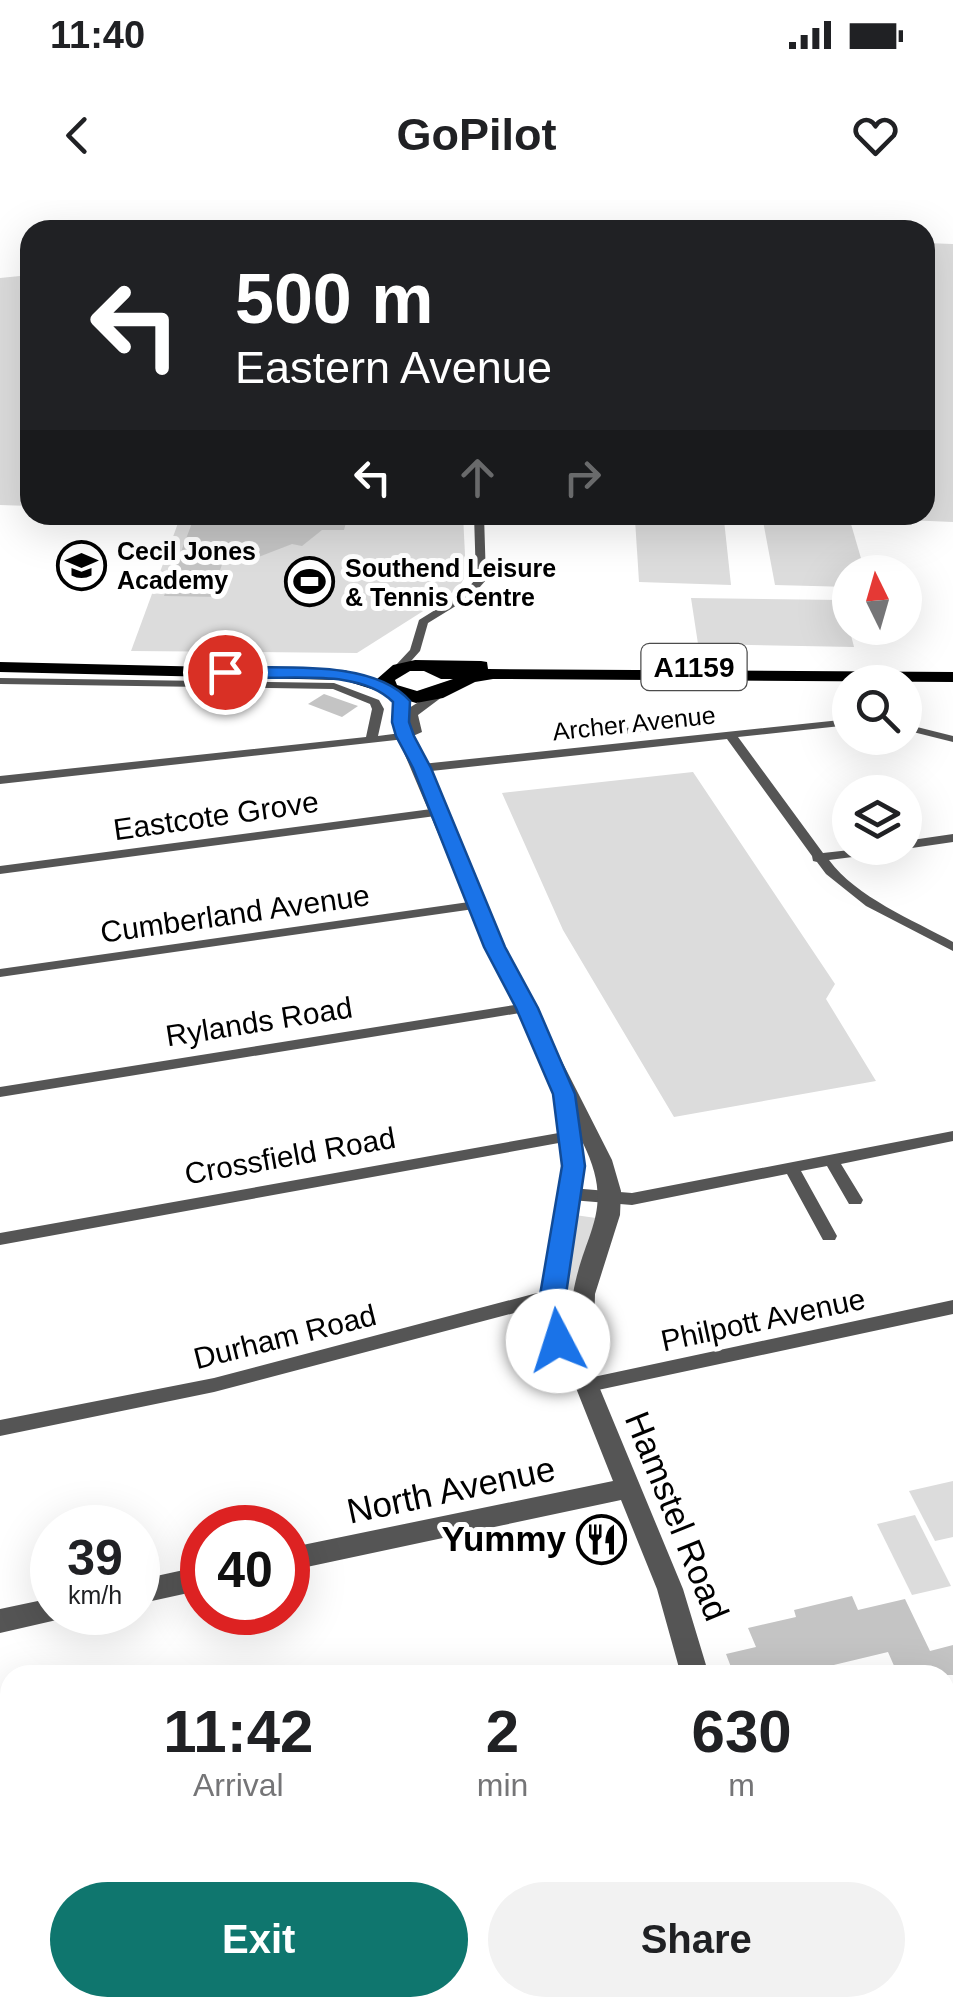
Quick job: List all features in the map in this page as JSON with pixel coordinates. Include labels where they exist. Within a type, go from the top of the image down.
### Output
[{"type":"main road","points":[[0,654],[301,660],[372,671],[394,680],[416,698],[445,689],[449,676],[432,667],[394,680],[344,675],[0,667]]},
{"type":"main road","name":"A1159","points":[[432,667],[953,668]]},
{"type":"main road","name":"A1159","points":[[445,689],[471,677],[493,674],[953,677]]},
{"type":"street","points":[[394,680],[415,651],[424,622],[468,594],[481,580],[479,525]]},
{"type":"street","points":[[415,651],[432,667]]},
{"type":"street","points":[[0,680],[334,686],[375,702],[378,709],[372,736]]},
{"type":"street","name":"Hamstel Road","points":[[394,680],[402,701],[405,727],[476,905],[527,1008],[610,1198],[604,1238],[582,1303],[580,1348],[584,1386]]},
{"type":"street","points":[[0,780],[372,736],[405,727],[413,711],[445,689]]},
{"type":"street","name":"Archer Avenue","points":[[422,768],[832,724]]},
{"type":"street","points":[[625,731],[632,747]]},
{"type":"street","points":[[922,731],[953,738]]},
{"type":"street","points":[[730,736],[817,858],[871,903],[953,947]]},
{"type":"street","name":"Eastcote Grove","points":[[0,870],[439,812]]},
{"type":"street","points":[[922,843],[953,838]]},
{"type":"street","points":[[817,858],[832,856]]},
{"type":"street","name":"Cumberland Avenue","points":[[0,973],[476,905]]},
{"type":"street","name":"Rylands Road","points":[[0,1092],[527,1008]]},
{"type":"street","name":"Hamstel Road","points":[[582,1134],[552,1301],[558,1341],[584,1386],[630,1488],[670,1588],[693,1665]]},
{"type":"street","name":"Crossfield Road","points":[[0,1239],[582,1134]]},
{"type":"street","points":[[571,1194],[632,1199],[953,1136]]},
{"type":"street","points":[[830,1160],[855,1200]]},
{"type":"street","points":[[791,1168],[829,1236]]},
{"type":"street","name":"Durham Road","points":[[0,1428],[214,1384],[529,1302],[582,1303]]},
{"type":"street","name":"Philpott Avenue","points":[[584,1386],[953,1307]]},
{"type":"street","name":"North Avenue","points":[[310,1555],[630,1488]]},
{"type":"street","points":[[0,1621],[30,1615]]},
{"type":"shaded area","points":[[935,243],[953,244],[953,522],[935,521]]},
{"type":"shaded area","points":[[20,276],[20,506],[0,505],[0,278]]},
{"type":"shaded area","name":"Southend Leisure & Tennis Centre","points":[[177,525],[464,525],[466,575],[458,589],[357,653],[131,651]]},
{"type":"shaded area","points":[[635,525],[725,525],[731,585],[639,582]]},
{"type":"shaded area","points":[[764,525],[851,525],[860,555],[832,555],[832,587],[775,585]]},
{"type":"shaded area","points":[[691,598],[832,600],[832,645],[854,647],[698,644]]},
{"type":"shaded area","points":[[693,772],[835,984],[826,999],[876,1081],[674,1117],[563,930],[502,793]]},
{"type":"shaded area","points":[[575,1215],[603,1219],[577,1295],[563,1293]]},
{"type":"shaded area","points":[[953,1481],[953,1537],[935,1541],[909,1491]]},
{"type":"shaded area","points":[[915,1515],[951,1586],[912,1595],[877,1524]]},
{"type":"building","name":"Southend Leisure & Tennis Centre","points":[[191,525],[345,525],[344,530],[322,530],[302,546],[292,544],[251,560],[228,547],[217,579],[226,579],[220,597],[164,596]]},
{"type":"building","points":[[324,694],[358,706],[342,717],[308,704]]},
{"type":"building","points":[[852,1596],[858,1610],[905,1599],[930,1651],[953,1645],[953,1665],[894,1665],[888,1652],[834,1665],[730,1665],[726,1654],[756,1647],[748,1628],[796,1617],[794,1610]]},
{"type":"place","name":"Cecil Jones Academy","points":[[82,565]]},
{"type":"place","name":"Southend Leisure & Tennis Centre","points":[[310,582]]},
{"type":"place","name":"Yummy","points":[[601,1539]]},
{"type":"route","points":[[225,672],[352,676],[390,690],[402,701],[400,722],[409,746],[422,768],[494,947],[527,1008],[564,1094],[574,1166],[552,1301],[558,1341]]}]
